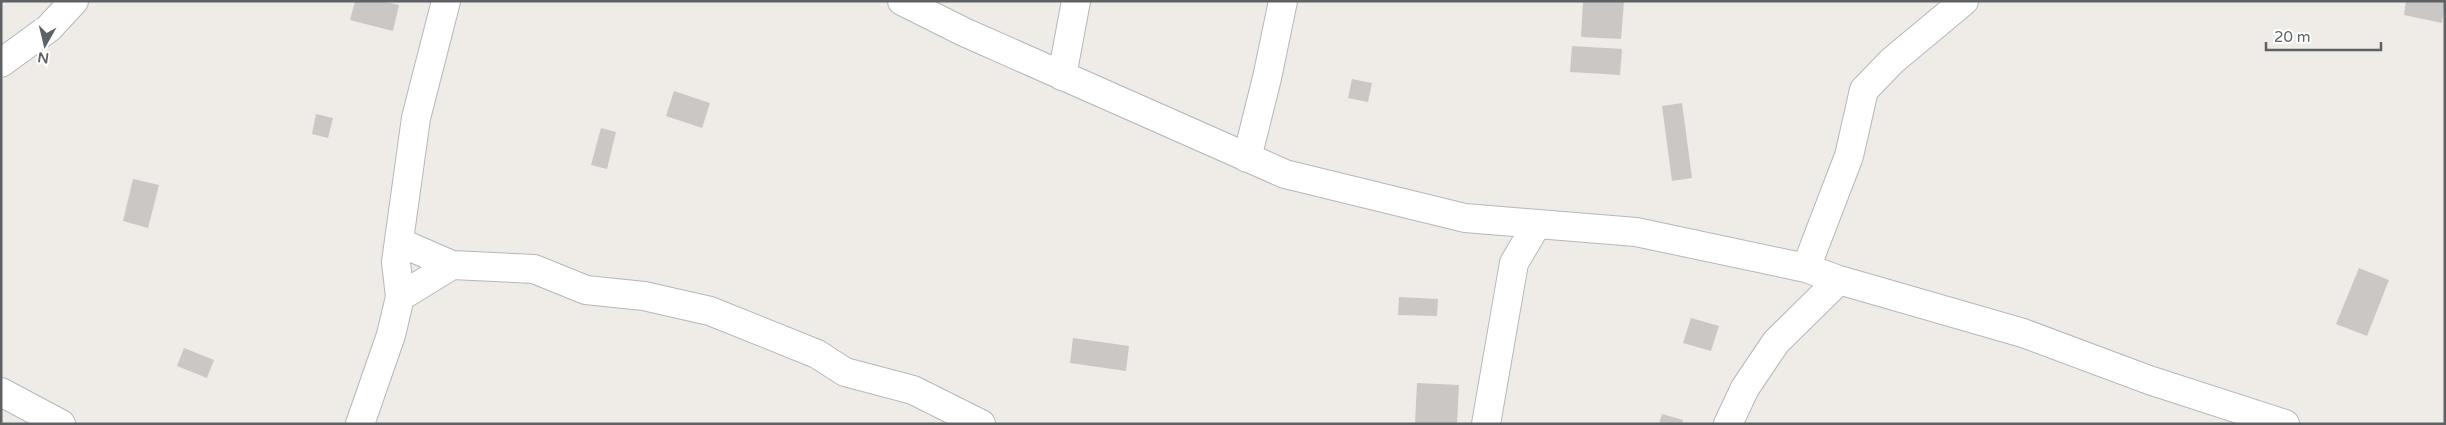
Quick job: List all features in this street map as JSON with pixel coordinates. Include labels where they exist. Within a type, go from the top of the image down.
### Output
[{"type":"street","points":[[1,63],[49,28],[74,1]]},
{"type":"street","points":[[360,424],[392,335],[400,298],[396,262],[416,118],[446,1]]},
{"type":"street","points":[[902,1],[1062,76],[1285,174],[1367,196],[1465,218],[1636,232],[1806,268],[1839,280],[2022,333],[2149,380],[2285,424]]},
{"type":"street","points":[[1062,76],[1076,1]]},
{"type":"street","points":[[1247,158],[1283,1]]},
{"type":"street","points":[[1806,268],[1849,156],[1864,90],[1892,61],[1964,1]]},
{"type":"street","points":[[1486,424],[1514,263],[1537,224]]},
{"type":"street","points":[[399,242],[452,265],[534,269],[586,290],[644,296],[710,312],[817,354],[845,372],[913,390],[981,424]]},
{"type":"street","points":[[400,298],[452,265]]},
{"type":"street","points":[[1728,424],[1745,388],[1776,342],[1839,280]]},
{"type":"street","points":[[1,392],[61,424]]},
{"type":"building","points":[[355,1],[382,1],[399,5],[393,31],[350,20]]},
{"type":"building","points":[[1583,1],[1624,1],[1621,39],[1581,37]]},
{"type":"building","points":[[2406,1],[2445,1],[2442,23],[2404,15]]},
{"type":"building","points":[[1572,46],[1622,49],[1620,75],[1570,72]]},
{"type":"building","points":[[1352,79],[1372,83],[1368,102],[1348,98]]},
{"type":"building","points":[[674,91],[710,103],[702,128],[666,116]]},
{"type":"building","points":[[1682,103],[1692,178],[1672,181],[1662,106]]},
{"type":"building","points":[[316,114],[333,118],[328,138],[312,134]]},
{"type":"building","points":[[601,128],[616,132],[607,169],[591,165]]},
{"type":"building","points":[[133,179],[159,185],[148,228],[123,221]]},
{"type":"building","points":[[2359,268],[2389,280],[2367,336],[2336,324]]},
{"type":"building","points":[[1399,297],[1438,299],[1437,316],[1398,315]]},
{"type":"building","points":[[1691,318],[1719,326],[1711,351],[1683,343]]},
{"type":"building","points":[[1073,338],[1129,346],[1126,371],[1070,363]]},
{"type":"building","points":[[184,348],[214,360],[207,378],[177,366]]},
{"type":"building","points":[[1417,383],[1459,385],[1457,424],[1415,424]]},
{"type":"building","points":[[1662,414],[1683,420],[1682,424],[1659,424]]}]
